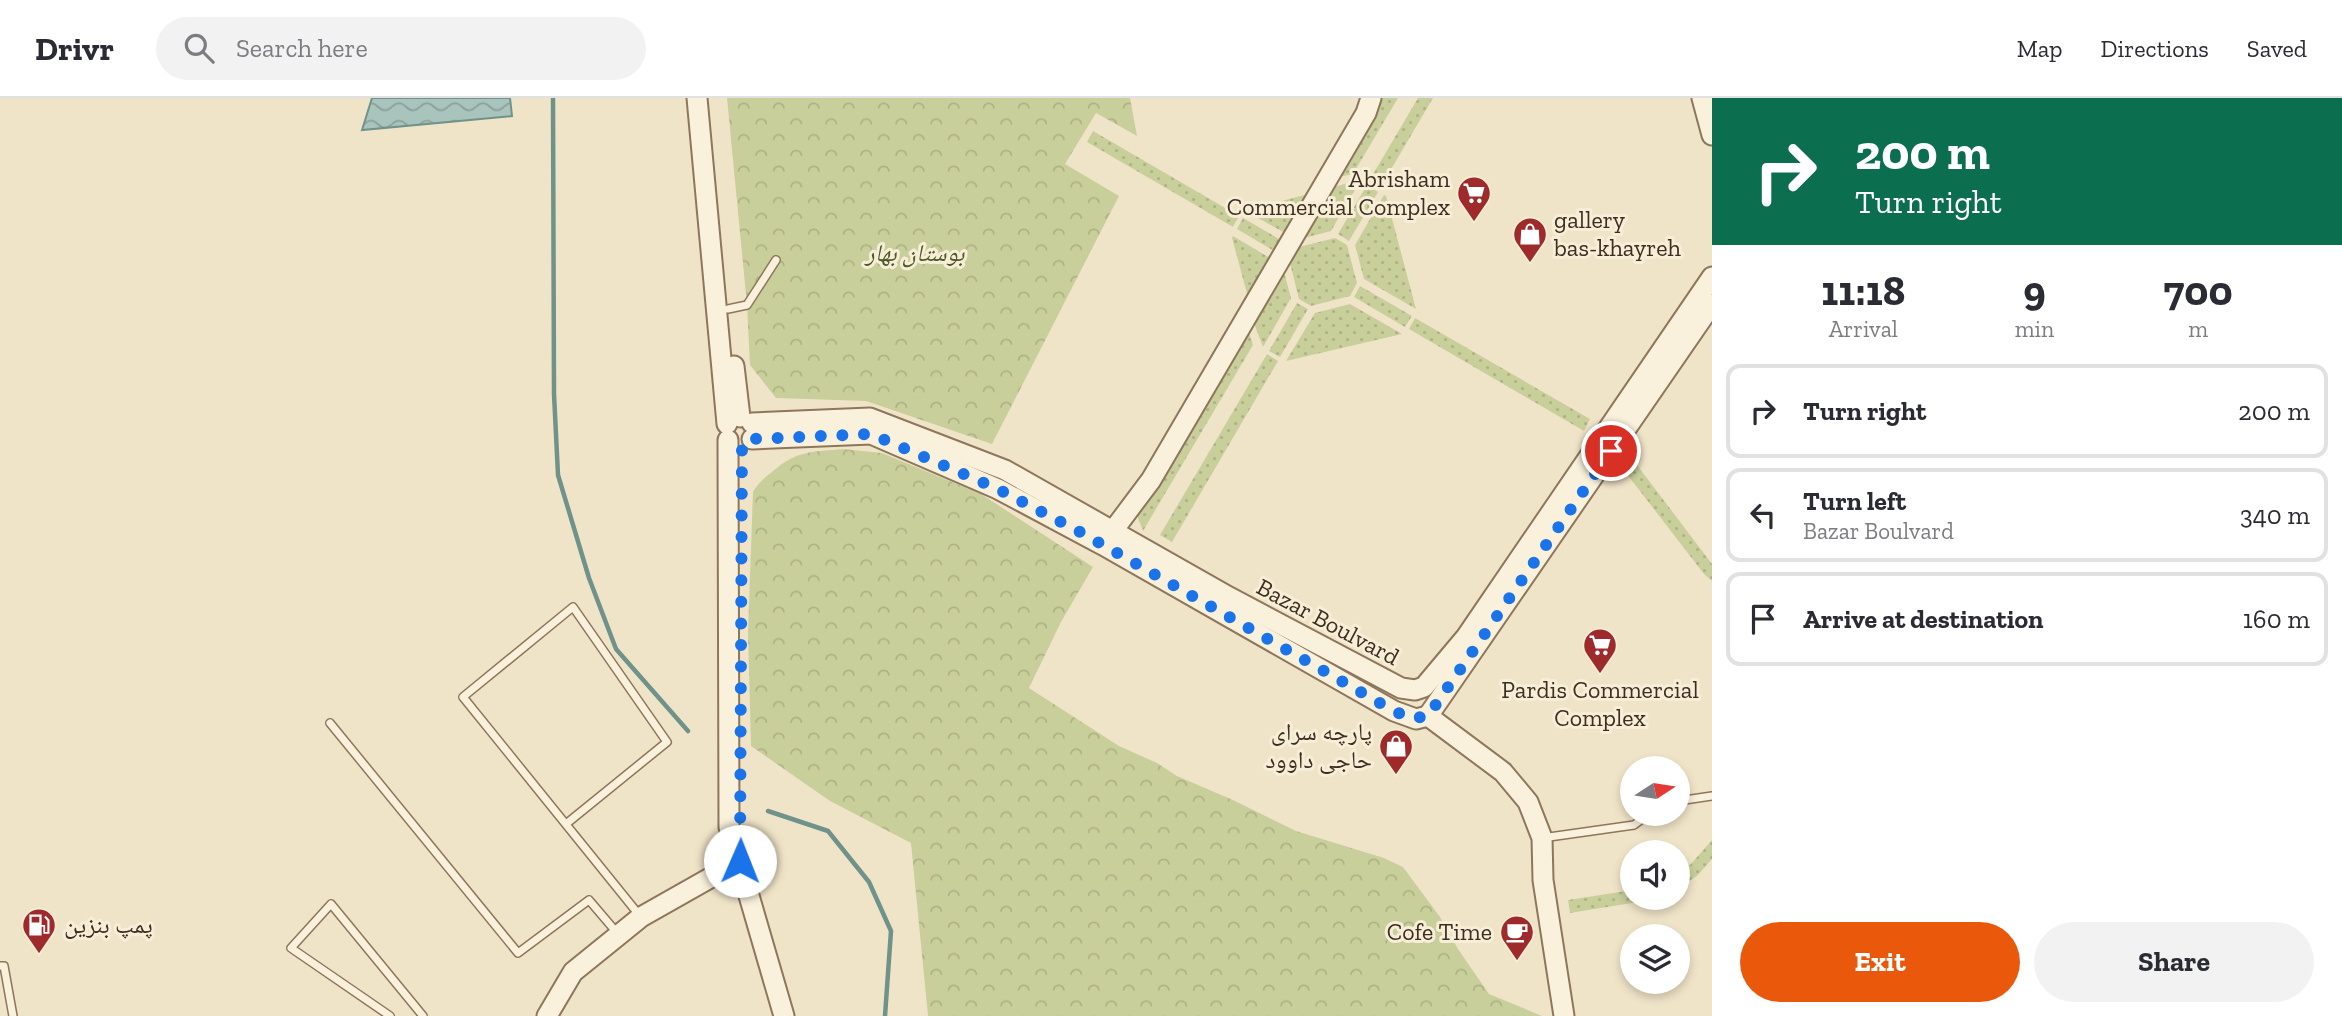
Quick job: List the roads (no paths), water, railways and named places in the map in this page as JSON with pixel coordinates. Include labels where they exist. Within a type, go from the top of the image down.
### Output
[{"type":"street","points":[[697,98],[740,431]]},
{"type":"street","points":[[709,98],[740,431],[740,861],[784,1016]]},
{"type":"street","points":[[1112,532],[1152,480],[1366,113],[1371,98]]},
{"type":"street","points":[[1702,98],[1712,135]]},
{"type":"street","name":"Bazar Boulvard","points":[[740,431],[870,418],[1004,470],[1229,597],[1401,688],[1415,690],[1424,687],[1466,637],[1712,277]]},
{"type":"street","points":[[740,431],[871,434],[1033,507],[1394,711],[1407,718],[1416,719],[1428,716],[1712,304]]},
{"type":"street","points":[[1428,716],[1503,772],[1528,802],[1542,838],[1543,880],[1564,1016]]},
{"type":"street","points":[[547,1016],[573,972],[641,917],[740,861]]},
{"type":"lane","points":[[728,309],[747,305],[776,260]]},
{"type":"lane","points":[[566,824],[667,742],[573,607],[463,697],[641,917]]},
{"type":"lane","points":[[330,723],[518,953],[589,900],[619,935]]},
{"type":"lane","points":[[1690,799],[1712,796]]},
{"type":"lane","points":[[1542,838],[1627,826]]},
{"type":"lane","points":[[390,1016],[291,948],[331,904],[423,1016]]},
{"type":"lane","points":[[0,966],[4,966],[13,1016]]},
{"type":"water","points":[[372,98],[510,98],[512,116],[362,130]]},
{"type":"waterway","points":[[553,98],[554,394],[558,475],[589,578],[616,649],[688,731]]},
{"type":"waterway","points":[[768,811],[828,831],[869,882],[891,931],[885,1016]]},
{"type":"place","name":"Abrisham Commercial Complex","points":[[1474,223]]},
{"type":"place","name":"gallery bas-khayreh","points":[[1530,264]]},
{"type":"place","name":"Pardis Commercial Complex","points":[[1600,675]]},
{"type":"place","name":"پارچه سرای حاجی داوود","points":[[1396,776]]},
{"type":"place","name":"پمپ بنزین","points":[[39,955]]},
{"type":"place","name":"Cofe Time","points":[[1517,962]]},
{"type":"park label","name":"بوستان بهار","points":[[915,253]]}]
